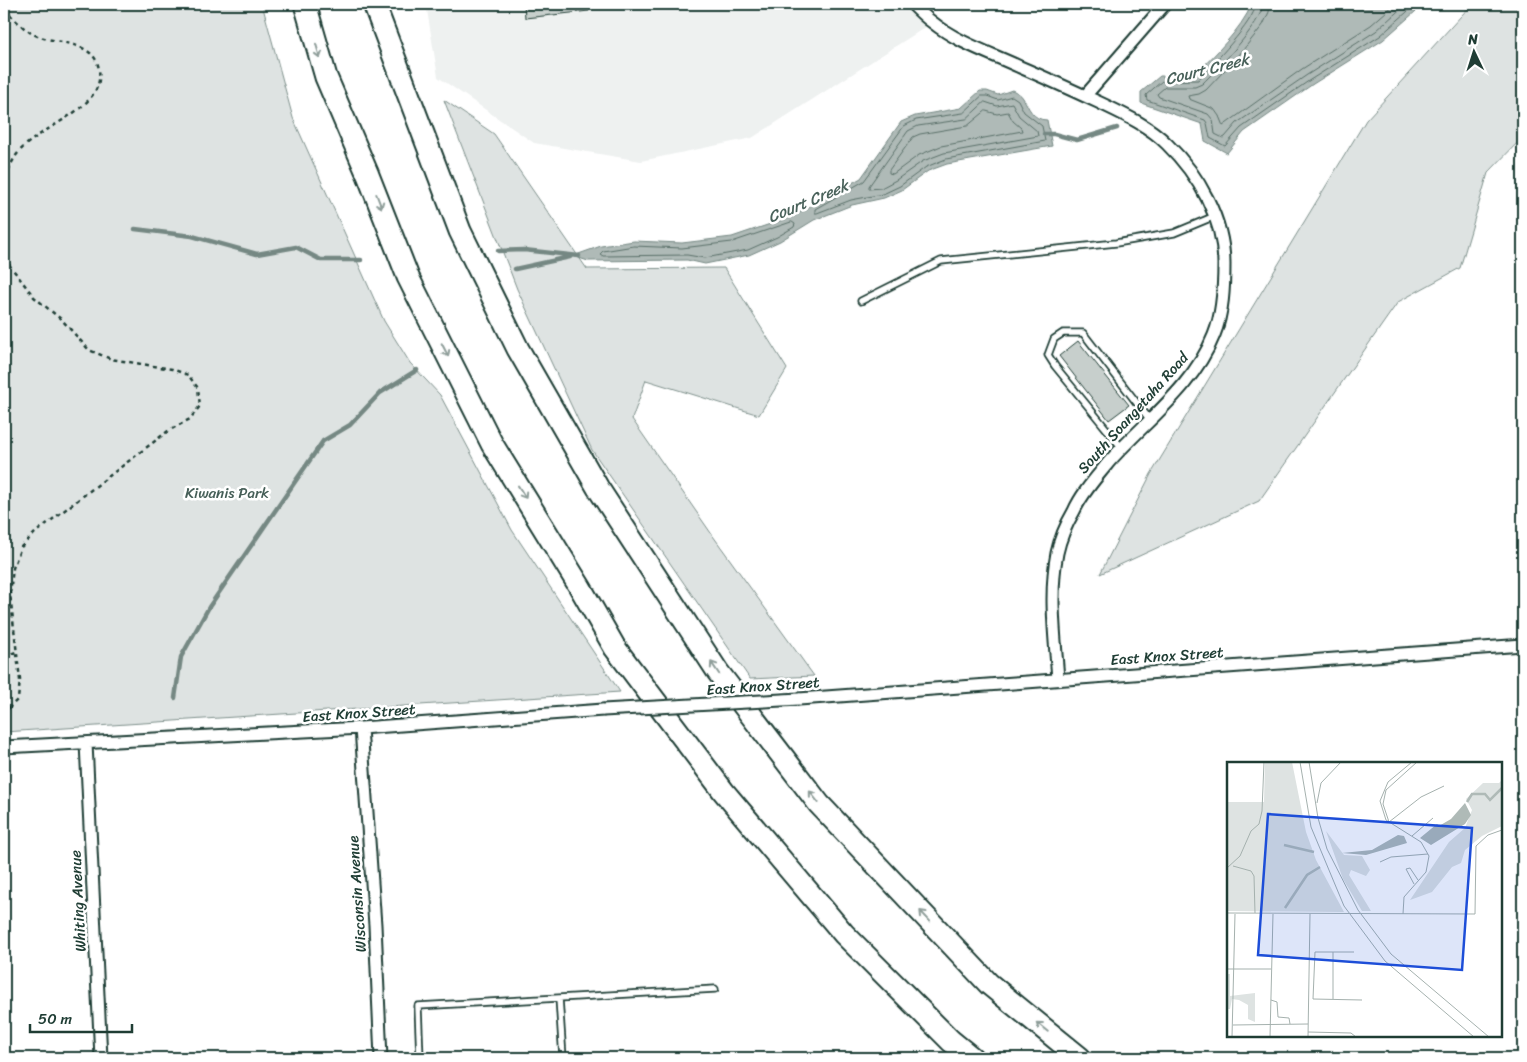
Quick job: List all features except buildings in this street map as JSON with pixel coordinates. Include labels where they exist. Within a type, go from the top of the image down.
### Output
[{"type":"highway","points":[[305,4],[326,77],[408,276],[492,444],[580,587],[615,648],[724,792],[844,934],[951,1041],[972,1058]]},
{"type":"highway","points":[[375,6],[460,231],[518,349],[598,488],[718,672],[826,812],[989,984],[1080,1058]]},
{"type":"street","name":"South Soangetaha Road","points":[[912,4],[932,23],[972,46],[1085,96],[1151,130],[1168,145],[1201,188],[1221,233],[1224,251],[1221,308],[1214,334],[1204,356],[1190,376],[1087,488],[1075,508],[1058,550],[1053,599],[1058,679]]},
{"type":"street","points":[[1085,96],[1165,4]]},
{"type":"street","name":"East Knox Street","points":[[4,747],[361,728],[603,710],[799,699],[1523,645]]},
{"type":"street","name":"Wisconsin Avenue","points":[[361,728],[375,925],[381,1058]]},
{"type":"street","name":"Whiting Avenue","points":[[86,743],[101,1058]]},
{"type":"lane","points":[[861,301],[941,260],[1116,243],[1174,232],[1215,216]]},
{"type":"lane","points":[[1122,448],[1048,355],[1054,339],[1063,333],[1083,333],[1150,420]]},
{"type":"lane","points":[[420,1058],[418,1006],[715,989]]},
{"type":"lane","points":[[559,998],[563,1058]]},
{"type":"path","points":[[4,9],[34,34],[86,49],[98,62],[101,78],[94,96],[80,109],[33,138],[17,153],[7,173],[4,188]]},
{"type":"path","points":[[4,258],[34,297],[62,320],[89,350],[110,359],[172,369],[188,375],[198,388],[200,406],[190,419],[168,431],[36,532],[21,547],[12,568],[10,594],[20,680],[18,699],[9,708],[4,709]]},
{"type":"path","points":[[4,656],[16,652]]},
{"type":"shaded area","points":[[426,4],[912,4],[932,23],[752,138],[641,161],[534,143],[438,77]]},
{"type":"green space","name":"Kiwanis Park","points":[[4,4],[262,4],[293,118],[384,321],[410,363],[440,395],[512,530],[620,692],[4,732]]},
{"type":"green space","points":[[1472,4],[1523,4],[1523,137],[1488,173],[1460,268],[1398,302],[1259,501],[1100,574],[1151,474],[1366,120]]},
{"type":"green space","points":[[444,100],[494,134],[587,269],[724,268],[787,369],[759,415],[646,380],[632,419],[713,536],[814,676],[750,679],[592,450],[517,289]]},
{"type":"water","points":[[1252,4],[1424,4],[1383,40],[1313,84],[1244,132],[1227,153],[1205,141],[1202,124],[1141,103],[1141,92],[1160,76],[1194,76],[1234,33]]},
{"type":"water","points":[[1012,90],[1022,97],[1034,115],[1047,120],[1052,146],[947,164],[928,171],[902,190],[884,198],[852,205],[814,220],[780,241],[749,255],[705,264],[687,260],[588,261],[573,256],[601,246],[634,241],[682,243],[732,237],[791,217],[861,178],[901,122],[915,116],[961,108],[980,91],[987,91],[998,95]]},
{"type":"waterway","name":"Court Creek","points":[[1044,134],[1054,134],[1077,140],[1117,128]]},
{"type":"waterway","name":"Court Creek","points":[[135,229],[192,236],[257,254],[296,247],[321,260],[361,260]]},
{"type":"waterway","name":"Court Creek","points":[[498,251],[524,250],[579,256]]},
{"type":"waterway","points":[[515,269],[570,257]]},
{"type":"waterway","points":[[175,698],[181,657],[209,607],[323,441],[350,425],[380,393],[417,370]]}]
